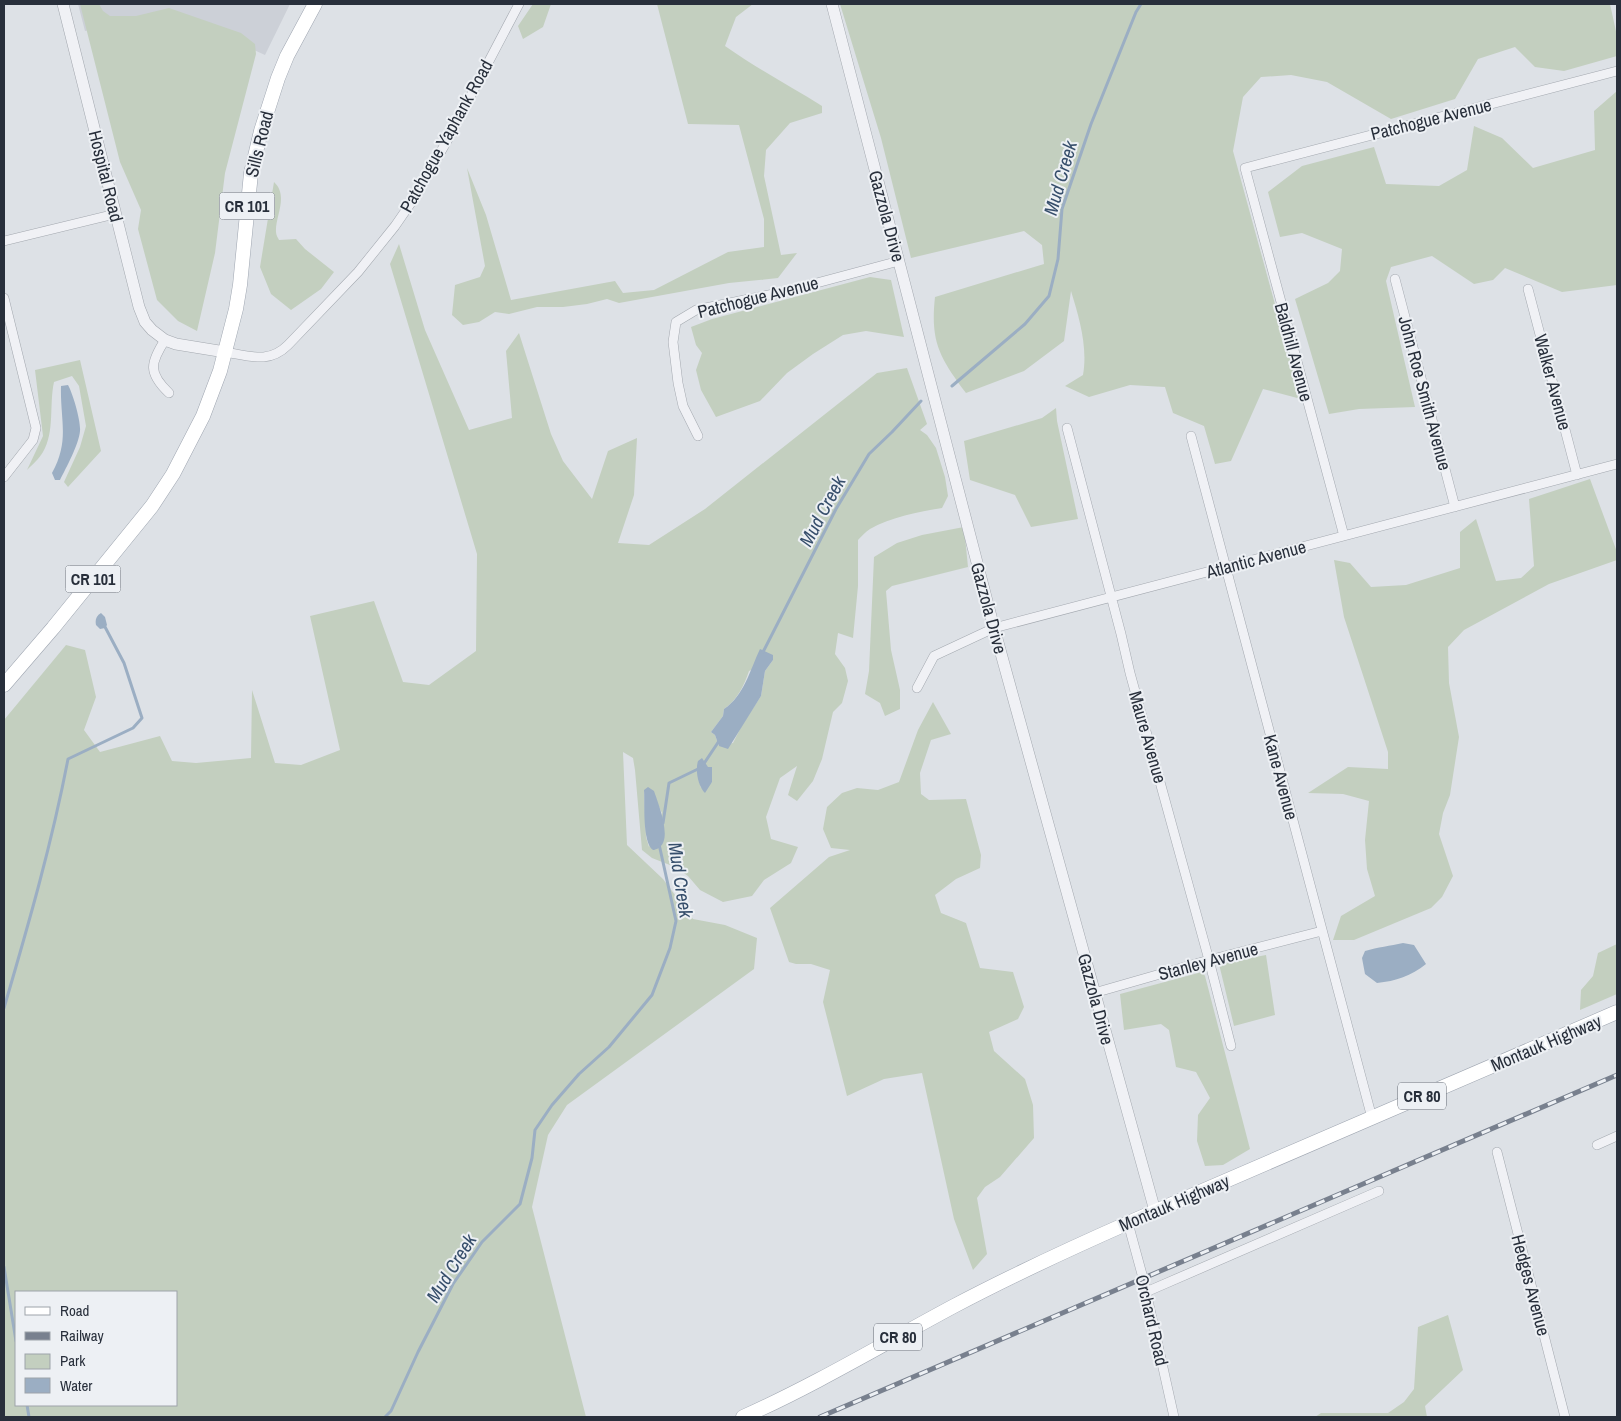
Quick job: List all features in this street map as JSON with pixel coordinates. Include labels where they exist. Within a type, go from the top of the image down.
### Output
[{"type":"main road","name":"Sills Road","points":[[226,352],[240,285],[248,193],[255,152],[269,103],[287,56],[315,4]]},
{"type":"main road","name":"CR 101","points":[[4,684],[65,613],[152,506],[173,474],[203,416],[226,352]]},
{"type":"main road","name":"Montauk Highway","points":[[743,1417],[829,1376],[916,1327],[1020,1273],[1128,1222],[1617,1012]]},
{"type":"street","name":"Hospital Road","points":[[63,4],[142,315],[152,330],[165,340],[176,344],[226,352]]},
{"type":"street","name":"Patchogue Yaphank Road","points":[[226,352],[260,357],[270,357],[279,353],[358,272],[419,190],[519,4]]},
{"type":"street","name":"Gazzola Drive","points":[[832,4],[994,628],[1154,1211]]},
{"type":"street","name":"Patchogue Avenue","points":[[1245,168],[1617,71]]},
{"type":"street","name":"Baldhill Avenue","points":[[1245,168],[1344,536]]},
{"type":"street","points":[[4,241],[115,214]]},
{"type":"street","name":"Patchogue Avenue","points":[[698,436],[683,406],[678,383],[673,342],[676,322],[696,310],[783,292],[899,261]]},
{"type":"street","name":"John Roe Smith Avenue","points":[[1395,279],[1455,507]]},
{"type":"street","name":"Walker Avenue","points":[[1528,289],[1577,475]]},
{"type":"street","points":[[4,298],[36,428],[34,440],[4,477]]},
{"type":"street","points":[[165,340],[153,365],[156,376],[170,393]]},
{"type":"street","name":"Maure Avenue","points":[[1067,428],[1130,672],[1231,1046]]},
{"type":"street","name":"Kane Avenue","points":[[1191,436],[1372,1118]]},
{"type":"street","name":"Atlantic Avenue","points":[[916,688],[934,656],[994,628],[1617,464]]},
{"type":"street","name":"Stanley Avenue","points":[[1094,993],[1209,960],[1322,931]]},
{"type":"street","points":[[1597,1145],[1617,1136]]},
{"type":"street","name":"Hedges Avenue","points":[[1497,1152],[1566,1417]]},
{"type":"street","points":[[1146,1292],[1379,1192]]},
{"type":"street","name":"Orchard Road","points":[[1128,1222],[1174,1417]]},
{"type":"shaded area","points":[[78,4],[290,4],[265,55],[180,16],[171,14],[85,31]]},
{"type":"green space","points":[[80,4],[99,4],[103,11],[110,16],[136,16],[169,8],[241,33],[255,44],[256,54],[225,173],[215,253],[197,331],[178,321],[157,300],[138,229],[141,210],[120,162]]},
{"type":"green space","points":[[533,4],[551,4],[543,27],[523,39],[518,26]]},
{"type":"green space","points":[[657,4],[753,4],[736,17],[725,46],[822,106],[822,113],[790,123],[766,150],[764,176],[781,255],[797,253],[778,278],[729,283],[619,303],[607,299],[563,307],[537,307],[509,314],[495,312],[479,322],[463,325],[452,315],[455,285],[480,277],[485,266],[467,168],[486,215],[511,300],[615,281],[623,293],[654,290],[728,252],[764,247],[764,219],[739,125],[688,124]]},
{"type":"green space","points":[[840,4],[1610,4],[1617,36],[1617,56],[1564,71],[1535,67],[1515,47],[1478,59],[1455,99],[1391,119],[1327,82],[1291,75],[1261,77],[1243,97],[1233,151],[1301,399],[1263,389],[1231,461],[1215,464],[1204,426],[1173,413],[1165,387],[1130,385],[1089,397],[1065,386],[1083,375],[1084,364],[1084,343],[1071,291],[1064,341],[1024,371],[966,393],[949,370],[939,349],[934,326],[935,297],[1044,264],[1042,245],[1024,231],[911,258],[881,138]]},
{"type":"green space","points":[[1617,91],[1617,285],[1562,292],[1505,268],[1493,280],[1474,284],[1432,256],[1391,267],[1386,281],[1415,407],[1359,409],[1329,414],[1295,299],[1328,283],[1340,271],[1342,249],[1302,233],[1280,237],[1268,192],[1302,166],[1374,147],[1386,184],[1439,186],[1467,170],[1474,126],[1502,138],[1533,168],[1595,150],[1594,111]]},
{"type":"green space","points":[[274,182],[280,193],[281,200],[276,226],[279,240],[296,239],[305,249],[334,272],[321,289],[291,310],[271,294],[260,267]]},
{"type":"green space","points":[[399,244],[425,330],[469,430],[512,418],[506,351],[519,333],[551,434],[563,461],[592,499],[608,451],[637,438],[634,495],[618,543],[649,545],[705,509],[877,373],[907,368],[927,424],[920,430],[927,435],[936,448],[945,477],[948,496],[942,508],[914,513],[887,521],[870,529],[858,540],[858,586],[853,638],[838,633],[835,654],[845,668],[848,681],[842,703],[833,712],[822,759],[813,781],[797,801],[788,795],[797,766],[780,778],[766,817],[771,839],[798,847],[791,863],[764,880],[752,896],[723,902],[700,890],[688,876],[675,867],[652,858],[642,850],[633,758],[623,752],[627,845],[663,879],[693,919],[725,925],[757,938],[754,969],[567,1105],[548,1135],[532,1207],[586,1417],[4,1417],[4,720],[66,645],[85,650],[96,697],[84,730],[100,752],[160,736],[172,761],[196,763],[251,758],[252,690],[275,763],[301,765],[340,750],[310,616],[374,601],[403,682],[429,685],[476,651],[477,554],[390,264]],"holes":[[[773,660],[765,671],[761,696],[733,743],[719,746],[715,735],[711,732],[723,716],[724,709],[740,692],[749,671]],[[712,768],[712,782],[701,788],[699,780]],[[644,791],[658,805],[662,813],[649,847],[646,837]]]},
{"type":"green space","points":[[870,277],[891,280],[904,337],[866,331],[843,335],[787,373],[760,401],[716,417],[701,390],[696,370],[702,353],[696,345],[691,327],[712,319]]},
{"type":"green space","points":[[80,360],[101,451],[68,487],[64,482],[80,447],[86,426],[79,386],[72,376],[54,382],[47,444],[40,457],[27,470],[43,436],[35,370]]},
{"type":"green space","points":[[1056,408],[1057,421],[1078,519],[1031,527],[1015,495],[970,480],[964,441],[1042,418]]},
{"type":"green space","points":[[1590,479],[1617,552],[1617,560],[1549,584],[1464,630],[1448,647],[1449,683],[1459,737],[1450,795],[1443,813],[1439,834],[1453,876],[1442,897],[1431,908],[1354,940],[1333,940],[1341,916],[1375,896],[1367,869],[1365,840],[1369,801],[1343,794],[1308,793],[1348,767],[1388,769],[1388,752],[1344,617],[1334,560],[1350,563],[1371,587],[1406,585],[1460,568],[1460,532],[1476,519],[1496,581],[1521,578],[1534,566],[1529,499]]},
{"type":"green space","points":[[964,527],[968,567],[892,586],[886,591],[891,650],[900,690],[900,709],[885,716],[880,703],[865,694],[869,671],[874,557],[897,543],[922,535]]},
{"type":"green space","points":[[933,702],[951,734],[931,740],[920,773],[921,794],[929,800],[966,799],[981,855],[980,868],[956,879],[935,895],[941,913],[966,923],[980,968],[1013,972],[1024,1007],[1018,1019],[989,1032],[994,1051],[1025,1079],[1033,1105],[1034,1138],[1000,1177],[985,1187],[977,1198],[987,1254],[973,1270],[954,1219],[922,1073],[884,1079],[847,1096],[823,1002],[830,970],[811,964],[789,962],[770,908],[829,857],[850,850],[831,848],[823,829],[827,807],[842,793],[857,788],[878,790],[899,782],[918,730]]},
{"type":"green space","points":[[1617,944],[1617,994],[1580,1010],[1581,990],[1593,976],[1598,953]]},
{"type":"green space","points":[[1266,955],[1275,1015],[1234,1026],[1219,964]]},
{"type":"green space","points":[[1202,972],[1205,976],[1250,1149],[1223,1165],[1205,1166],[1197,1141],[1198,1115],[1210,1098],[1196,1072],[1176,1067],[1169,1030],[1161,1024],[1124,1030],[1120,994]]},
{"type":"green space","points":[[1448,1315],[1463,1370],[1425,1406],[1427,1417],[1315,1417],[1321,1413],[1388,1413],[1404,1402],[1414,1389],[1418,1327]]},
{"type":"water","points":[[68,385],[76,408],[80,431],[75,449],[60,480],[55,480],[52,473],[61,450],[63,430],[61,386]]},
{"type":"water","points":[[101,613],[105,617],[107,625],[105,628],[100,629],[96,625],[96,621]]},
{"type":"water","points":[[760,649],[773,655],[773,660],[765,671],[761,696],[728,749],[719,746],[715,735],[711,732],[723,716],[724,709],[731,704],[742,690]]},
{"type":"water","points":[[702,758],[708,767],[712,767],[712,782],[705,793],[697,773],[698,761]]},
{"type":"water","points":[[648,787],[654,791],[661,811],[665,836],[659,847],[653,850],[649,846],[647,839],[645,822],[644,790]]},
{"type":"water","points":[[1403,943],[1414,945],[1426,964],[1409,975],[1384,982],[1377,983],[1365,974],[1362,958],[1365,951]]},
{"type":"waterway","name":"Mud Creek","points":[[952,386],[1025,324],[1049,296],[1058,259],[1062,209],[1091,124],[1136,12],[1141,4]]},
{"type":"waterway","name":"Mud Creek","points":[[763,652],[836,509],[869,454],[921,401]]},
{"type":"waterway","points":[[4,1008],[47,853],[68,759],[133,728],[142,718],[124,663],[104,625]]},
{"type":"waterway","name":"Mud Creek","points":[[703,765],[719,741]]},
{"type":"waterway","name":"Mud Creek","points":[[663,823],[669,783],[698,769]]},
{"type":"waterway","name":"Mud Creek","points":[[385,1417],[391,1411],[418,1352],[453,1284],[482,1242],[520,1204],[532,1158],[535,1130],[552,1105],[579,1074],[609,1047],[652,995],[670,948],[676,921],[659,844]]},
{"type":"waterway","points":[[4,1267],[15,1335]]},
{"type":"waterway","points":[[27,1406],[29,1417]]},
{"type":"railway","points":[[820,1417],[1617,1075]]}]
